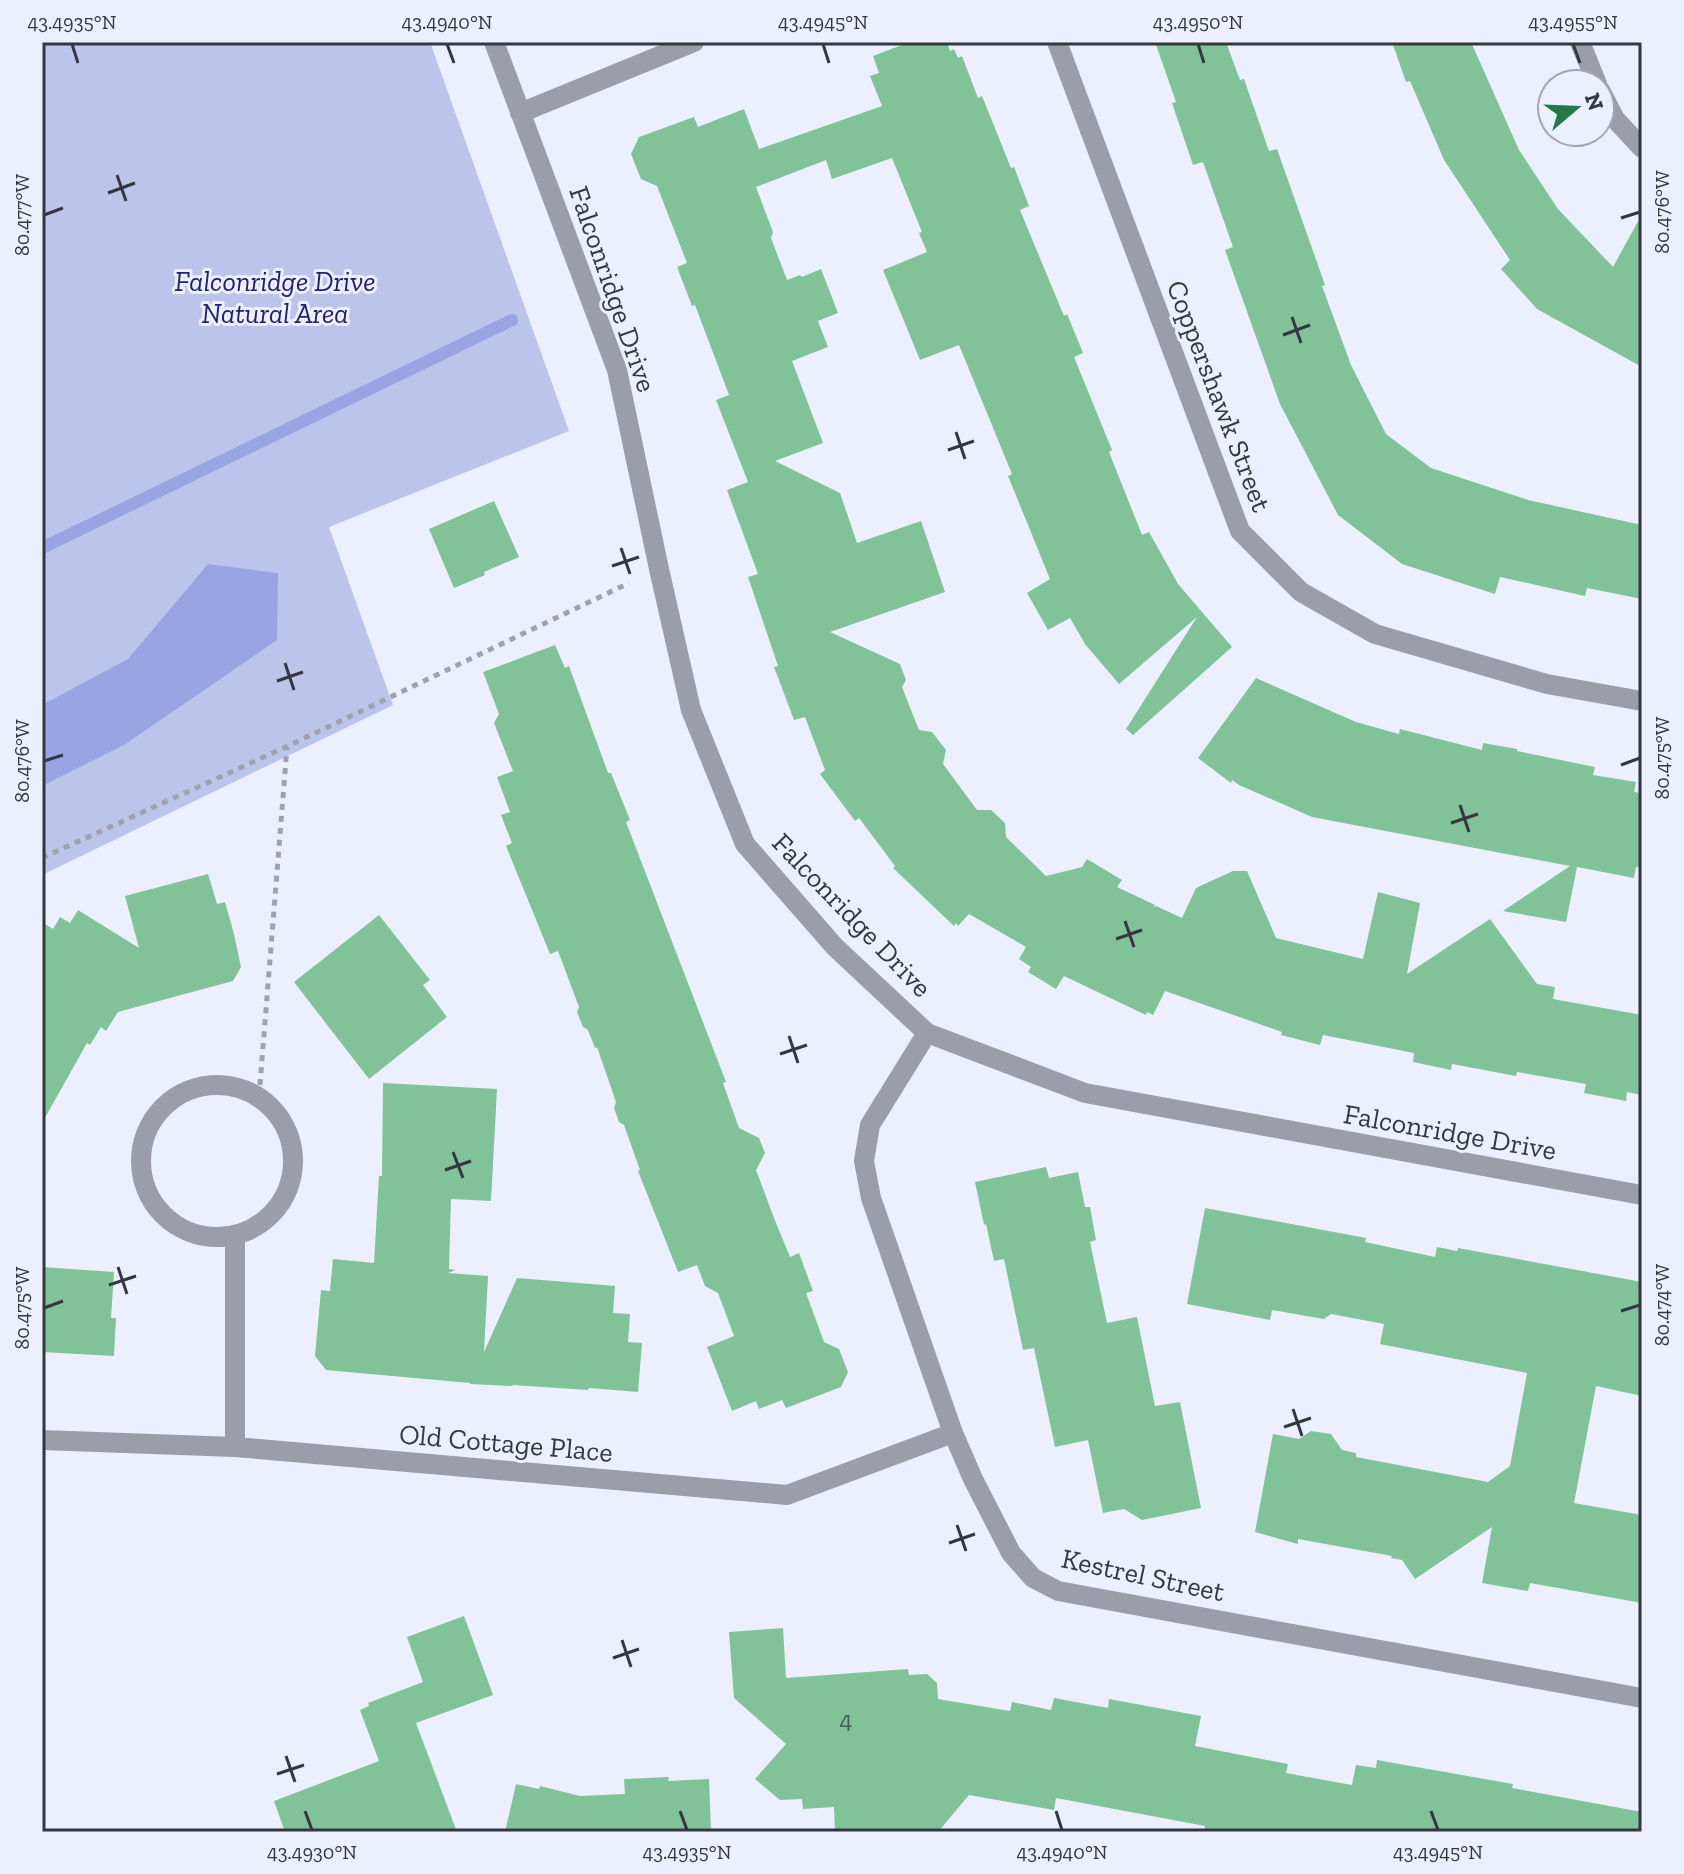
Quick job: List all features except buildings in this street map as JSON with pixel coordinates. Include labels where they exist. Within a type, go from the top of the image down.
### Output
[{"type":"street","name":"Falconridge Drive","points":[[494,42],[617,370],[691,710],[745,844],[835,947],[927,1033],[1085,1093],[1642,1195]]},
{"type":"street","points":[[520,113],[694,42]]},
{"type":"street","name":"Coppershawk Street","points":[[1057,42],[1240,531],[1301,592],[1375,634],[1547,684],[1642,701]]},
{"type":"street","points":[[1580,42],[1591,68]]},
{"type":"street","points":[[1616,120],[1642,148]]},
{"type":"street","name":"Kestrel Street","points":[[927,1033],[870,1125],[864,1161],[871,1198],[953,1433],[1011,1553],[1033,1578],[1058,1591],[1642,1698]]},
{"type":"street","points":[[217,1085],[243,1089],[259,1097],[278,1115],[290,1140],[293,1167],[287,1192],[279,1207],[259,1225],[235,1235],[207,1237],[182,1229],[161,1212],[145,1184],[141,1157],[146,1134],[159,1111],[173,1099],[196,1087],[217,1085]]},
{"type":"street","points":[[235,1235],[235,1447]]},
{"type":"street","name":"Old Cottage Place","points":[[42,1440],[235,1447],[787,1495],[953,1433]]},
{"type":"path","points":[[42,858],[288,746],[659,569]]},
{"type":"path","points":[[259,1097],[288,746]]},
{"type":"green space","name":"Falconridge Drive Natural Area","points":[[42,42],[430,42],[569,431],[329,527],[393,705],[42,875]]},
{"type":"shaded area","points":[[208,564],[278,573],[277,640],[124,745],[42,786],[42,705],[128,659]]},
{"type":"waterway","points":[[42,548],[512,320]]}]
